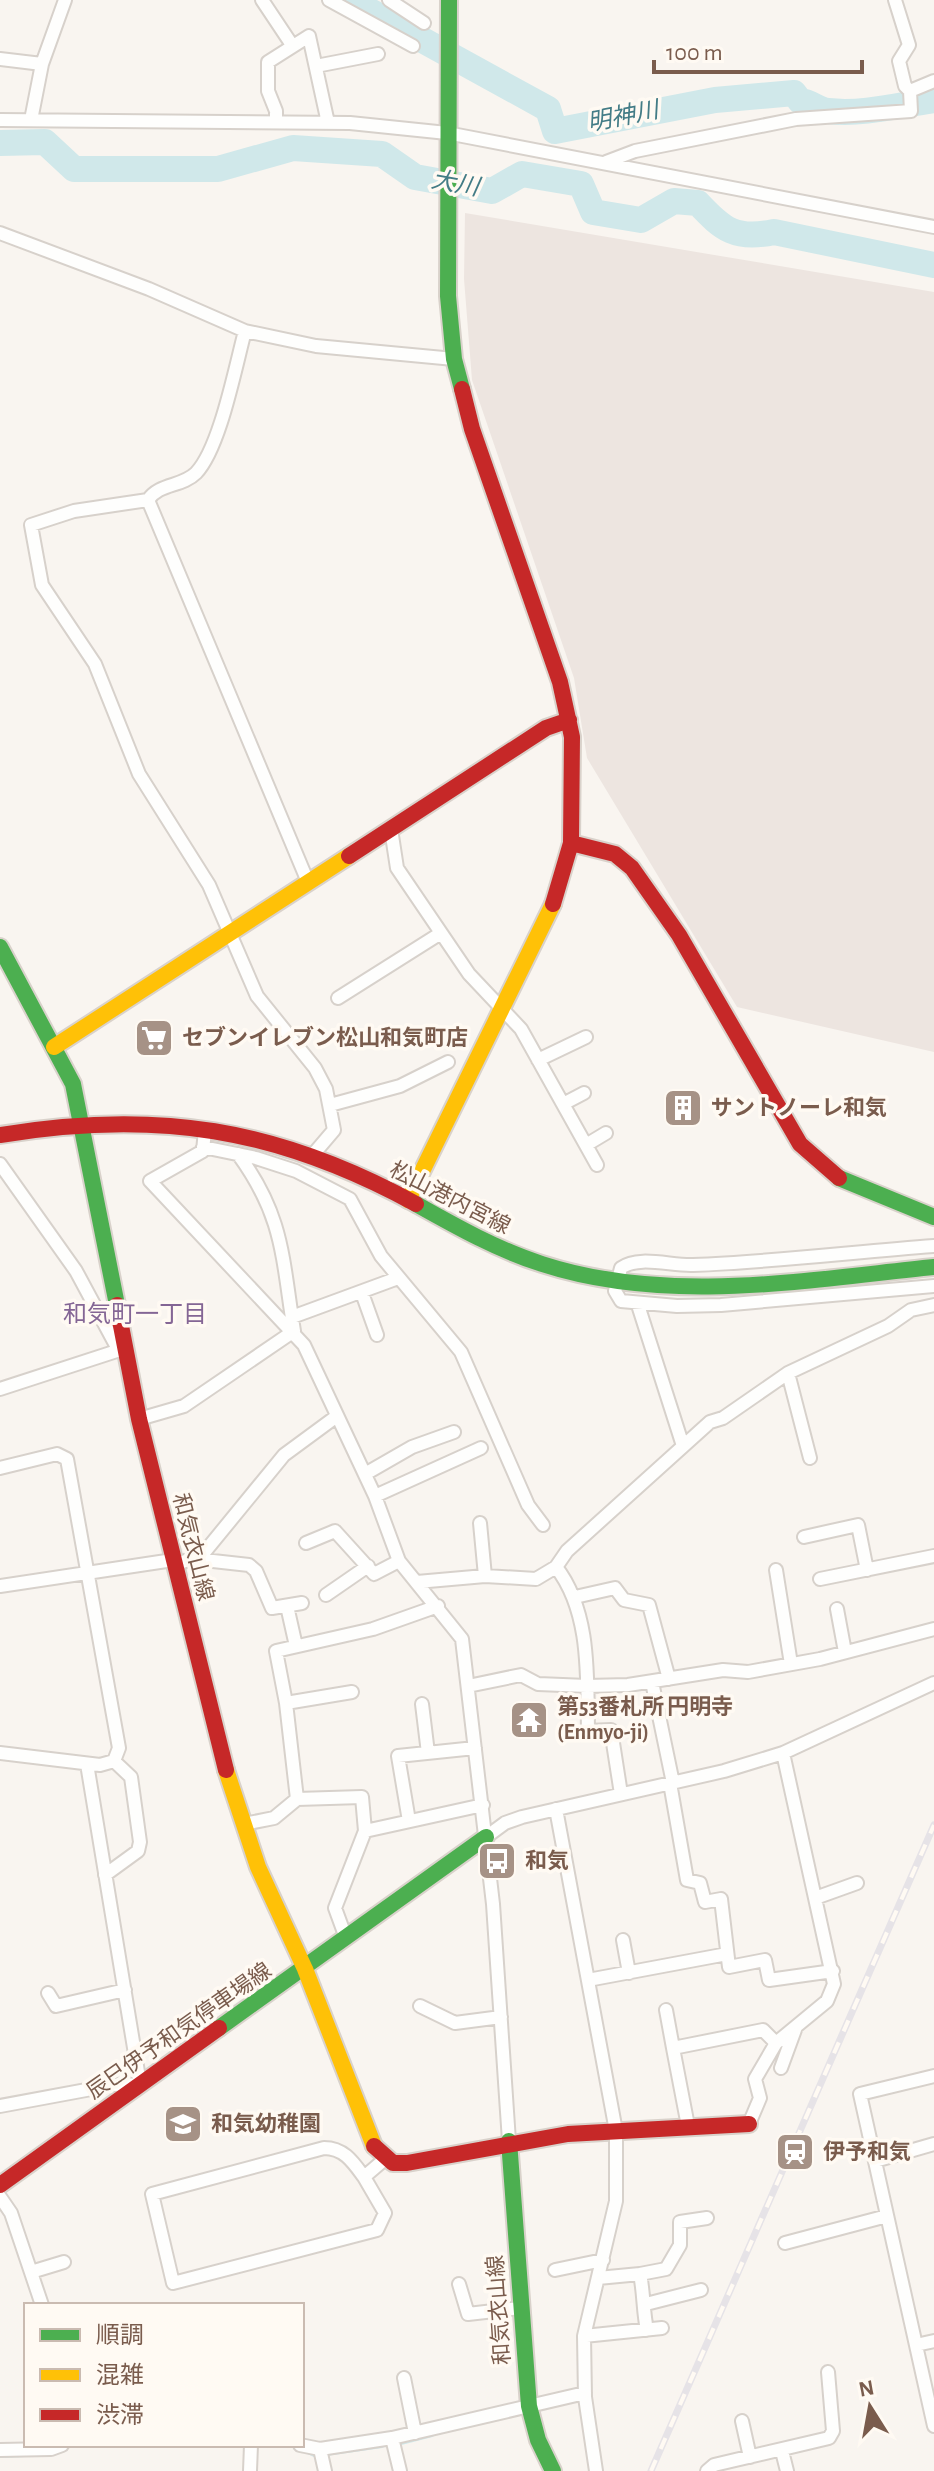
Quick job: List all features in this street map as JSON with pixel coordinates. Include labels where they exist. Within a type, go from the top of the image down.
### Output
[{"type":"main road","points":[[408,1200],[550,915],[571,843],[574,769],[569,720],[552,657],[472,429],[454,359],[448,296],[449,0]]},
{"type":"main road","points":[[54,1047],[546,728],[569,720]]},
{"type":"main road","points":[[571,843],[615,854],[632,868],[679,935],[800,1144],[815,1163],[835,1180],[934,1217]]},
{"type":"main road","name":"和気衣山線","points":[[0,947],[73,1084],[122,1350],[220,1750],[258,1867],[305,1969]]},
{"type":"main road","name":"松山港内宮線","points":[[0,1135],[80,1123],[167,1125],[204,1139],[266,1139],[408,1200],[492,1246],[558,1269],[616,1281],[707,1285],[934,1267]]},
{"type":"main road","points":[[305,1969],[486,1837]]},
{"type":"main road","name":"辰巳伊予和気停車場線","points":[[0,2185],[305,1969],[371,2143],[385,2159]]},
{"type":"main road","points":[[385,2159],[410,2163],[509,2141],[616,2131],[749,2124]]},
{"type":"main road","name":"和気衣山線","points":[[509,2141],[529,2406],[538,2440],[553,2471]]},
{"type":"street","points":[[31,120],[42,64],[65,0]]},
{"type":"street","points":[[262,0],[292,45]]},
{"type":"street","points":[[329,0],[413,46]]},
{"type":"street","points":[[389,0],[424,23]]},
{"type":"street","points":[[603,163],[635,151],[796,119],[911,111],[911,97],[899,61],[909,45],[895,0]]},
{"type":"street","points":[[276,122],[276,111],[268,91],[268,62],[309,36],[328,123]]},
{"type":"street","points":[[316,66],[378,54]]},
{"type":"street","points":[[0,59],[42,64]]},
{"type":"street","points":[[911,97],[934,81]]},
{"type":"street","points":[[0,120],[328,123],[603,163],[934,227]]},
{"type":"street","points":[[0,233],[149,289],[245,331],[316,346],[454,359]]},
{"type":"street","points":[[245,331],[215,444],[198,471],[188,480],[154,491],[148,500],[74,511],[31,525],[42,585],[95,664],[139,774],[209,885],[257,996],[315,1068],[326,1089],[334,1130],[311,1157]]},
{"type":"street","points":[[148,500],[308,882]]},
{"type":"street","points":[[391,829],[397,868],[469,974],[505,1010],[538,1060],[597,1165]]},
{"type":"street","points":[[338,998],[441,933]]},
{"type":"street","points":[[538,1060],[586,1037]]},
{"type":"street","points":[[330,1105],[400,1086],[448,1062]]},
{"type":"street","points":[[563,1104],[584,1093]]},
{"type":"street","points":[[586,1145],[606,1133]]},
{"type":"street","points":[[293,1324],[150,1181],[203,1151],[204,1139],[238,1154],[296,1171],[350,1199],[381,1256],[461,1352],[528,1505],[543,1525]]},
{"type":"street","points":[[238,1154],[260,1184],[277,1223],[293,1324],[375,1496],[399,1561],[462,1639],[486,1837],[509,2141]]},
{"type":"street","points":[[0,1164],[76,1271],[122,1350],[0,1389]]},
{"type":"street","points":[[934,1246],[735,1264],[686,1266],[629,1262],[621,1268],[615,1291],[621,1301],[638,1305],[721,1305],[934,1286]]},
{"type":"street","points":[[139,1419],[184,1406],[293,1324],[398,1278]]},
{"type":"street","points":[[362,1293],[377,1335]]},
{"type":"street","points":[[638,1305],[683,1446]]},
{"type":"street","points":[[417,1582],[485,1576],[536,1579],[556,1567],[567,1551],[710,1422],[788,1373],[888,1326],[911,1310],[934,1305]]},
{"type":"street","points":[[788,1373],[810,1458]]},
{"type":"street","points":[[0,1586],[174,1563],[203,1554],[284,1455],[337,1416]]},
{"type":"street","points":[[365,1474],[412,1447],[454,1432]]},
{"type":"street","points":[[375,1496],[481,1448]]},
{"type":"street","points":[[0,1468],[57,1454],[67,1459],[119,1748],[114,1761]]},
{"type":"street","points":[[480,1523],[485,1576]]},
{"type":"street","points":[[804,1537],[858,1525],[867,1570]]},
{"type":"street","points":[[306,1543],[335,1531],[374,1574],[399,1561]]},
{"type":"street","points":[[820,1579],[934,1556]]},
{"type":"street","points":[[191,1559],[249,1565],[256,1571],[272,1608],[302,1603]]},
{"type":"street","points":[[326,1595],[368,1566]]},
{"type":"street","points":[[556,1567],[575,1597],[587,1686],[588,1731],[611,1730],[621,1794]]},
{"type":"street","points":[[776,1570],[791,1664]]},
{"type":"street","points":[[575,1597],[615,1588],[624,1600],[649,1605],[669,1679]]},
{"type":"street","points":[[287,1606],[296,1646]]},
{"type":"street","points":[[297,1799],[286,1703],[276,1651],[373,1629],[438,1606]]},
{"type":"street","points":[[837,1609],[845,1652]]},
{"type":"street","points":[[468,1686],[521,1675],[538,1684],[587,1686],[652,1682],[791,1664],[934,1629]]},
{"type":"street","points":[[652,1682],[687,1880],[700,1883],[705,1902],[721,1899],[729,1967],[765,1960],[769,1980],[833,1971]]},
{"type":"street","points":[[486,1837],[505,1823],[783,1753],[934,1683]]},
{"type":"street","points":[[286,1703],[352,1692]]},
{"type":"street","points":[[422,1704],[428,1753]]},
{"type":"street","points":[[409,1821],[398,1756],[475,1748]]},
{"type":"street","points":[[0,1753],[87,1764],[114,1761],[131,1777],[140,1842],[138,1851],[105,1875]]},
{"type":"street","points":[[749,2124],[760,2098],[755,2079],[776,2043],[827,2001],[834,1984],[818,1897],[783,1753]]},
{"type":"street","points":[[0,2106],[113,2085],[140,2084],[87,1764]]},
{"type":"street","points":[[244,1824],[274,1818],[297,1799],[362,1797],[365,1831],[335,1908],[346,1938]]},
{"type":"street","points":[[365,1831],[483,1805]]},
{"type":"street","points":[[556,1809],[616,2131],[616,2201],[584,2336],[585,2393],[596,2471]]},
{"type":"street","points":[[818,1897],[857,1883]]},
{"type":"street","points":[[623,1940],[629,1973]]},
{"type":"street","points":[[588,1980],[727,1954]]},
{"type":"street","points":[[48,1993],[56,2006],[125,1990]]},
{"type":"street","points":[[420,2006],[455,2023],[501,2017]]},
{"type":"street","points":[[666,2010],[688,2126]]},
{"type":"street","points":[[781,2068],[796,2027]]},
{"type":"street","points":[[673,2048],[763,2030],[776,2043]]},
{"type":"street","points":[[934,2076],[860,2094],[934,2426]]},
{"type":"street","points":[[875,2161],[934,2144]]},
{"type":"street","points":[[324,2148],[335,2148],[348,2156],[364,2177],[385,2213],[377,2230],[173,2283],[152,2194],[324,2148]]},
{"type":"street","points":[[364,2177],[385,2159]]},
{"type":"street","points":[[0,2197],[11,2213],[41,2303]]},
{"type":"street","points":[[785,2243],[887,2216]]},
{"type":"street","points":[[598,2278],[666,2269],[680,2245],[680,2222],[707,2218]]},
{"type":"street","points":[[555,2270],[603,2260]]},
{"type":"street","points":[[31,2272],[64,2262]]},
{"type":"street","points":[[640,2274],[647,2330]]},
{"type":"street","points":[[459,2284],[468,2314],[520,2308]]},
{"type":"street","points":[[646,2304],[701,2290]]},
{"type":"street","points":[[584,2336],[662,2328]]},
{"type":"street","points":[[916,2345],[934,2341]]},
{"type":"street","points":[[707,2471],[714,2465],[782,2451],[833,2434],[828,2372]]},
{"type":"street","points":[[404,2378],[415,2433]]},
{"type":"street","points":[[304,2446],[320,2449],[392,2438],[585,2393]]},
{"type":"street","points":[[742,2421],[750,2457]]},
{"type":"street","points":[[392,2438],[400,2471]]},
{"type":"street","points":[[0,2450],[56,2447]]},
{"type":"street","points":[[250,2471],[251,2447]]},
{"type":"street","points":[[320,2449],[325,2471]]},
{"type":"street","points":[[782,2451],[787,2471]]},
{"type":"shaded area","points":[[465,213],[934,292],[934,1052],[737,1007],[587,758],[574,678],[472,380],[464,279]]},
{"type":"waterway","name":"明神川","points":[[350,0],[548,109],[555,131],[715,100],[794,93],[800,101],[824,110],[841,112],[868,111],[934,100]]},
{"type":"waterway","name":"大川","points":[[0,143],[45,142],[74,169],[218,169],[293,148],[382,154],[415,177],[492,191],[522,174],[581,184],[593,212],[641,220],[674,201],[698,203],[731,231],[750,235],[774,232],[934,265]]},
{"type":"waterway","points":[[401,2443],[432,2435]]},
{"type":"waterway","points":[[326,2454],[382,2446]]},
{"type":"waterway","points":[[297,2447],[314,2455]]},
{"type":"waterway","points":[[0,2456],[24,2455]]},
{"type":"railway","points":[[651,2471],[934,1825]]},
{"type":"traffic: fast","points":[[449,0],[448,296],[454,359],[462,389]]},
{"type":"traffic: fast","points":[[0,947],[73,1084],[117,1305]]},
{"type":"traffic: fast","points":[[839,1178],[934,1217]]},
{"type":"traffic: fast","points":[[416,1204],[478,1237],[542,1264],[638,1284],[737,1286],[934,1267]]},
{"type":"traffic: fast","points":[[219,2028],[486,1837]]},
{"type":"traffic: fast","points":[[509,2141],[529,2406],[538,2440],[553,2471]]},
{"type":"traffic: slow","points":[[54,1047],[349,856]]},
{"type":"traffic: slow","points":[[408,1200],[553,904]]},
{"type":"traffic: slow","points":[[226,1770],[258,1867],[305,1969],[374,2146]]},
{"type":"traffic: jam","points":[[462,389],[472,429],[560,682],[572,737],[571,843],[553,904]]},
{"type":"traffic: jam","points":[[349,856],[546,728],[569,720]]},
{"type":"traffic: jam","points":[[571,843],[615,854],[632,868],[679,935],[800,1144],[839,1178]]},
{"type":"traffic: jam","points":[[0,1135],[111,1124],[164,1125],[214,1131],[264,1142],[314,1158],[365,1178],[416,1204]]},
{"type":"traffic: jam","points":[[117,1305],[139,1419],[226,1770]]},
{"type":"traffic: jam","points":[[0,2185],[219,2028]]},
{"type":"traffic: jam","points":[[374,2146],[393,2163],[407,2163],[568,2134],[749,2124]]},
{"type":"place","name":"セブンイレブン松山和気町店","points":[[154,1038]]},
{"type":"place","name":"サントノーレ和気","points":[[683,1108]]},
{"type":"place","name":"第53番札所 円明寺 (Enmyo-ji)","points":[[529,1720]]},
{"type":"place","name":"和気","points":[[497,1861]]},
{"type":"place","name":"和気幼稚園","points":[[183,2124]]},
{"type":"place","name":"伊予和気","points":[[795,2152]]},
{"type":"district","name":"和気町一丁目","points":[[135,1315]]}]
